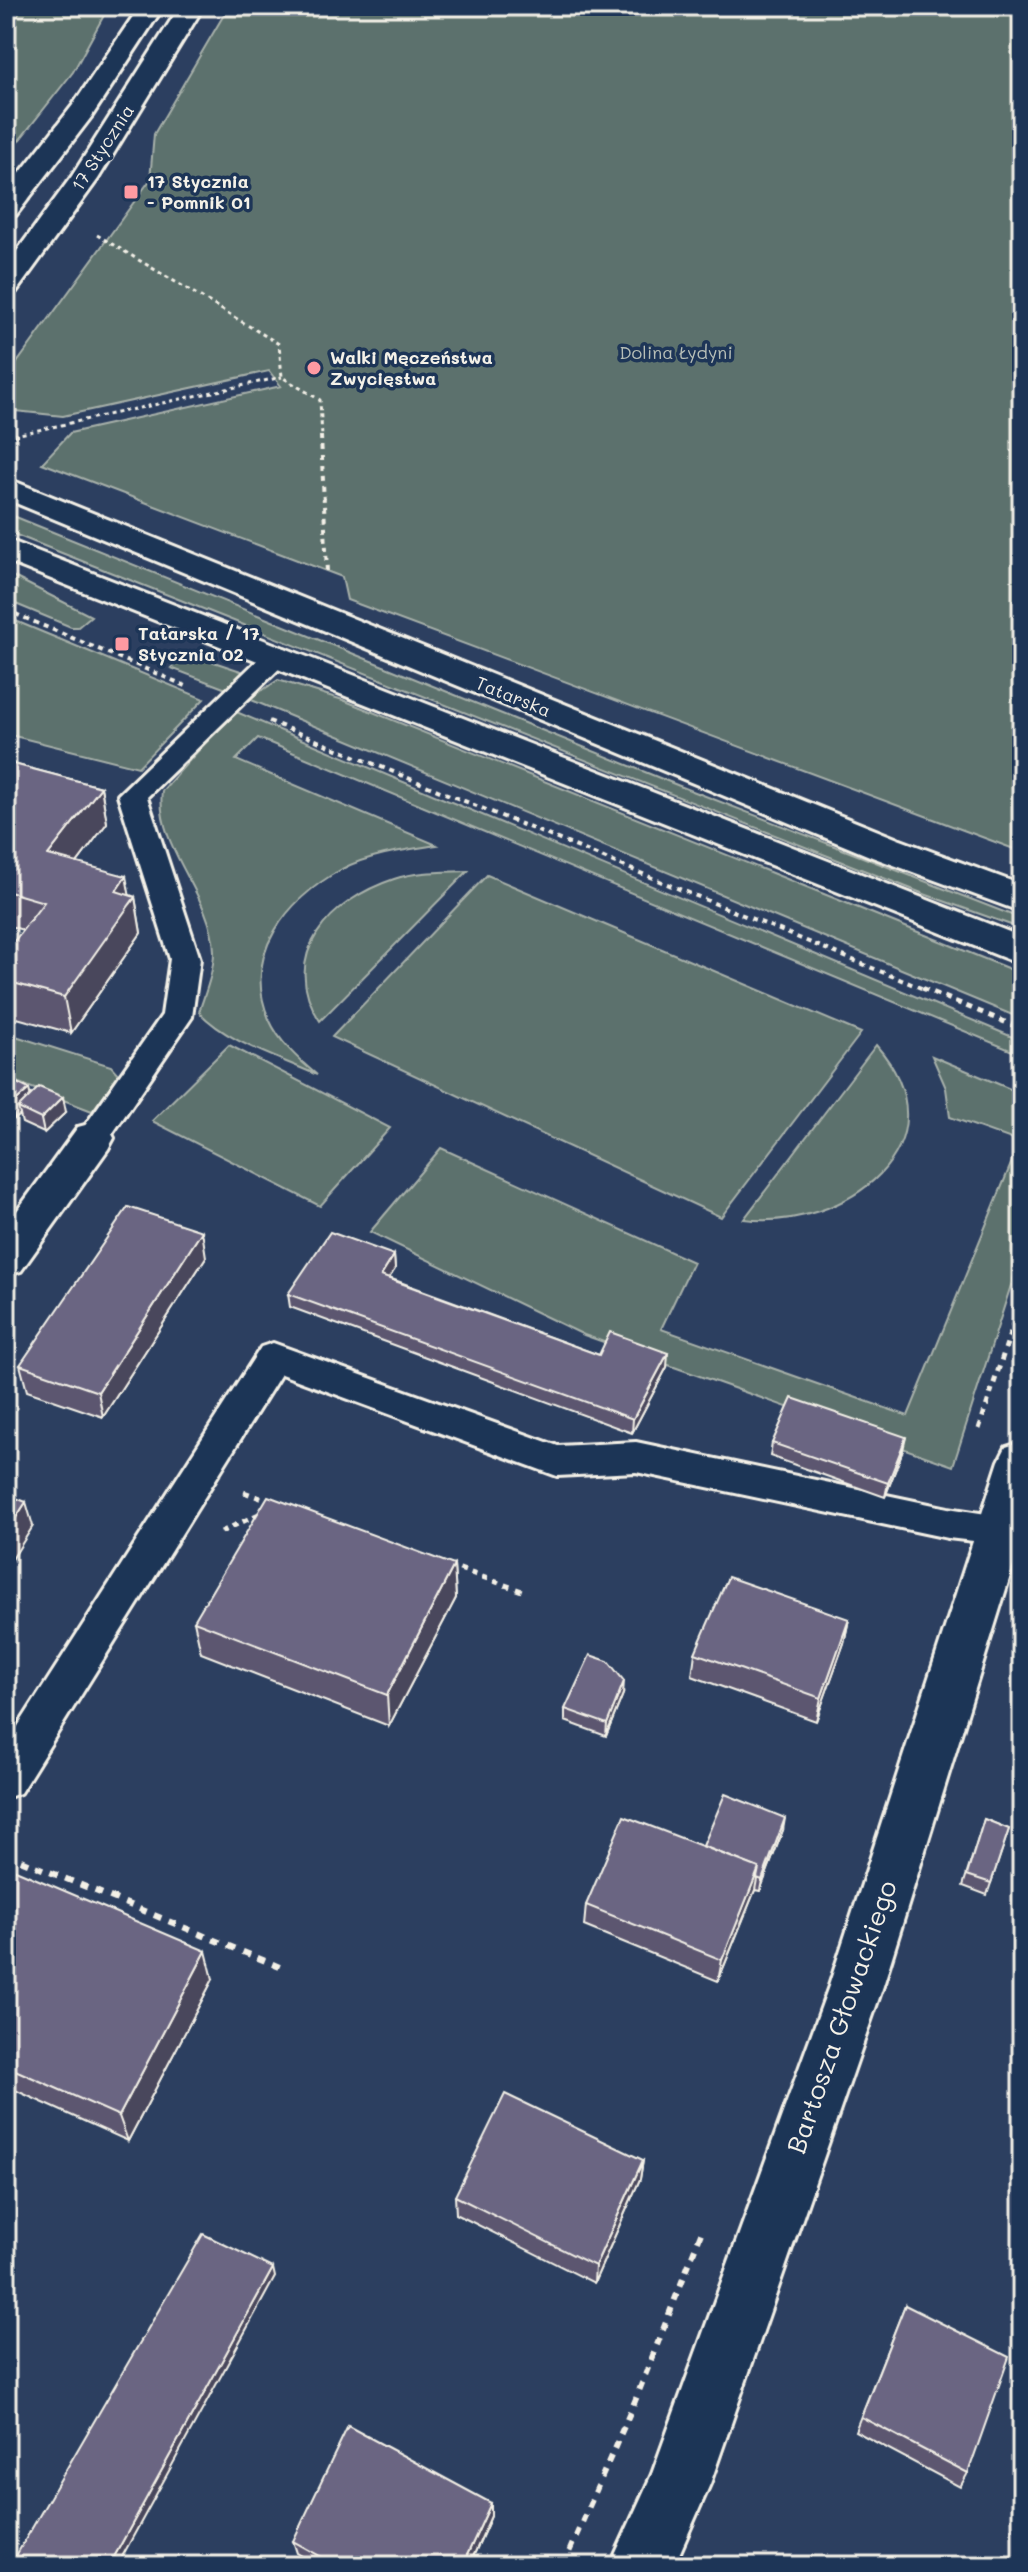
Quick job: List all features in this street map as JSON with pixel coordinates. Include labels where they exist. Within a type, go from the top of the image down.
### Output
[{"type":"main road","name":"17 Stycznia","points":[[6,209],[83,110],[152,6]]},
{"type":"main road","name":"17 Stycznia","points":[[6,286],[84,179],[192,6]]},
{"type":"main road","name":"Tatarska","points":[[6,488],[885,848],[1022,899]]},
{"type":"main road","points":[[6,549],[1022,952]]},
{"type":"main road","points":[[6,1259],[93,1138]]},
{"type":"main road","name":"Bartosza Głowackiego","points":[[642,2566],[679,2484],[856,1986],[1022,1461]]},
{"type":"lane","points":[[93,1138],[177,1017],[185,959],[132,795],[278,655]]},
{"type":"lane","points":[[6,1780],[273,1357],[557,1461],[636,1457],[948,1523],[999,1529]]},
{"type":"path","points":[[93,232],[279,344],[282,377]]},
{"type":"path","points":[[6,437],[282,377],[320,400],[327,586]]},
{"type":"path","points":[[6,610],[227,704],[1022,1029]]},
{"type":"path","points":[[978,1432],[1022,1297]]},
{"type":"path","points":[[198,1476],[278,1505]]},
{"type":"path","points":[[436,1561],[522,1591]]},
{"type":"path","points":[[6,1854],[287,1970]]},
{"type":"path","points":[[563,2566],[635,2401],[708,2213]]},
{"type":"green space","points":[[6,6],[109,6],[73,72],[6,157]]},
{"type":"green space","name":"Dolina Łydyni","points":[[229,6],[1022,6],[1022,852],[347,600],[342,577],[42,463],[70,433],[281,386],[269,371],[63,416],[6,410],[6,378],[150,180],[154,134]]},
{"type":"green space","points":[[6,513],[677,785],[1022,919],[1022,929],[924,894],[6,531]]},
{"type":"green space","points":[[6,573],[91,616],[78,627],[71,627],[6,600]]},
{"type":"green space","points":[[6,617],[204,699],[138,767],[6,734]]},
{"type":"green space","points":[[187,653],[244,672],[245,677],[229,690],[171,668]]},
{"type":"green space","points":[[278,680],[343,700],[1022,974],[1022,1019],[249,699]]},
{"type":"green space","points":[[234,711],[1022,1041],[1022,1055],[258,738],[236,760],[437,845],[388,853],[342,869],[322,881],[288,913],[266,951],[261,972],[262,995],[269,1019],[278,1035],[317,1075],[270,1055],[224,1032],[199,1012],[212,967],[214,951],[211,930],[175,852],[162,812],[162,791]]},
{"type":"green space","points":[[468,871],[320,1021],[308,997],[305,974],[308,953],[317,933],[332,916],[371,888],[403,876]]},
{"type":"green space","points":[[487,875],[861,1033],[721,1217],[332,1037]]},
{"type":"green space","points":[[6,1033],[111,1066],[119,1075],[92,1111],[6,1078]]},
{"type":"green space","points":[[229,1045],[390,1128],[320,1206],[152,1121]]},
{"type":"green space","points":[[876,1045],[899,1082],[906,1116],[899,1147],[880,1174],[853,1196],[819,1211],[782,1219],[744,1219]]},
{"type":"green space","points":[[932,1056],[1022,1094],[1022,1251],[953,1466],[584,1335],[370,1232],[441,1148],[693,1262],[661,1329],[908,1416],[1020,1142],[950,1117],[946,1088]]},
{"type":"building","points":[[6,762],[101,787],[48,855],[126,876],[116,891],[135,897],[64,997],[6,981],[6,952],[44,902],[6,891]]},
{"type":"building","points":[[11,1080],[29,1089],[11,1105],[6,1102],[6,1085]]},
{"type":"building","points":[[39,1087],[63,1097],[41,1119],[18,1108]]},
{"type":"building","points":[[128,1207],[202,1231],[98,1392],[20,1365]]},
{"type":"building","points":[[330,1232],[394,1255],[381,1276],[599,1355],[610,1332],[668,1353],[633,1419],[288,1294]]},
{"type":"building","points":[[792,1398],[906,1437],[888,1483],[772,1443]]},
{"type":"building","points":[[6,1494],[26,1502],[6,1533]]},
{"type":"building","points":[[268,1496],[454,1565],[387,1695],[194,1621]]},
{"type":"building","points":[[728,1577],[849,1619],[821,1698],[695,1653]]},
{"type":"building","points":[[590,1655],[608,1661],[624,1681],[607,1724],[565,1709]]},
{"type":"building","points":[[725,1794],[785,1818],[762,1880],[757,1878],[759,1868],[703,1846]]},
{"type":"building","points":[[624,1816],[759,1868],[722,1960],[586,1905]]},
{"type":"building","points":[[984,1819],[1009,1829],[991,1883],[967,1875]]},
{"type":"building","points":[[6,1866],[206,1951],[119,2116],[6,2066]]},
{"type":"building","points":[[505,2094],[643,2160],[595,2266],[455,2196]]},
{"type":"building","points":[[203,2234],[273,2268],[109,2566],[10,2566]]},
{"type":"building","points":[[905,2305],[1009,2357],[968,2473],[861,2417]]},
{"type":"building","points":[[348,2426],[491,2503],[462,2566],[338,2566],[293,2541]]},
{"type":"place","name":"17 Stycznia - Pomnik 01","points":[[131,192]]},
{"type":"place","name":"Walki Męczeństwa Zwycięstwa","points":[[314,368]]},
{"type":"place","name":"Tatarska / 17 Stycznia 02","points":[[122,644]]}]
